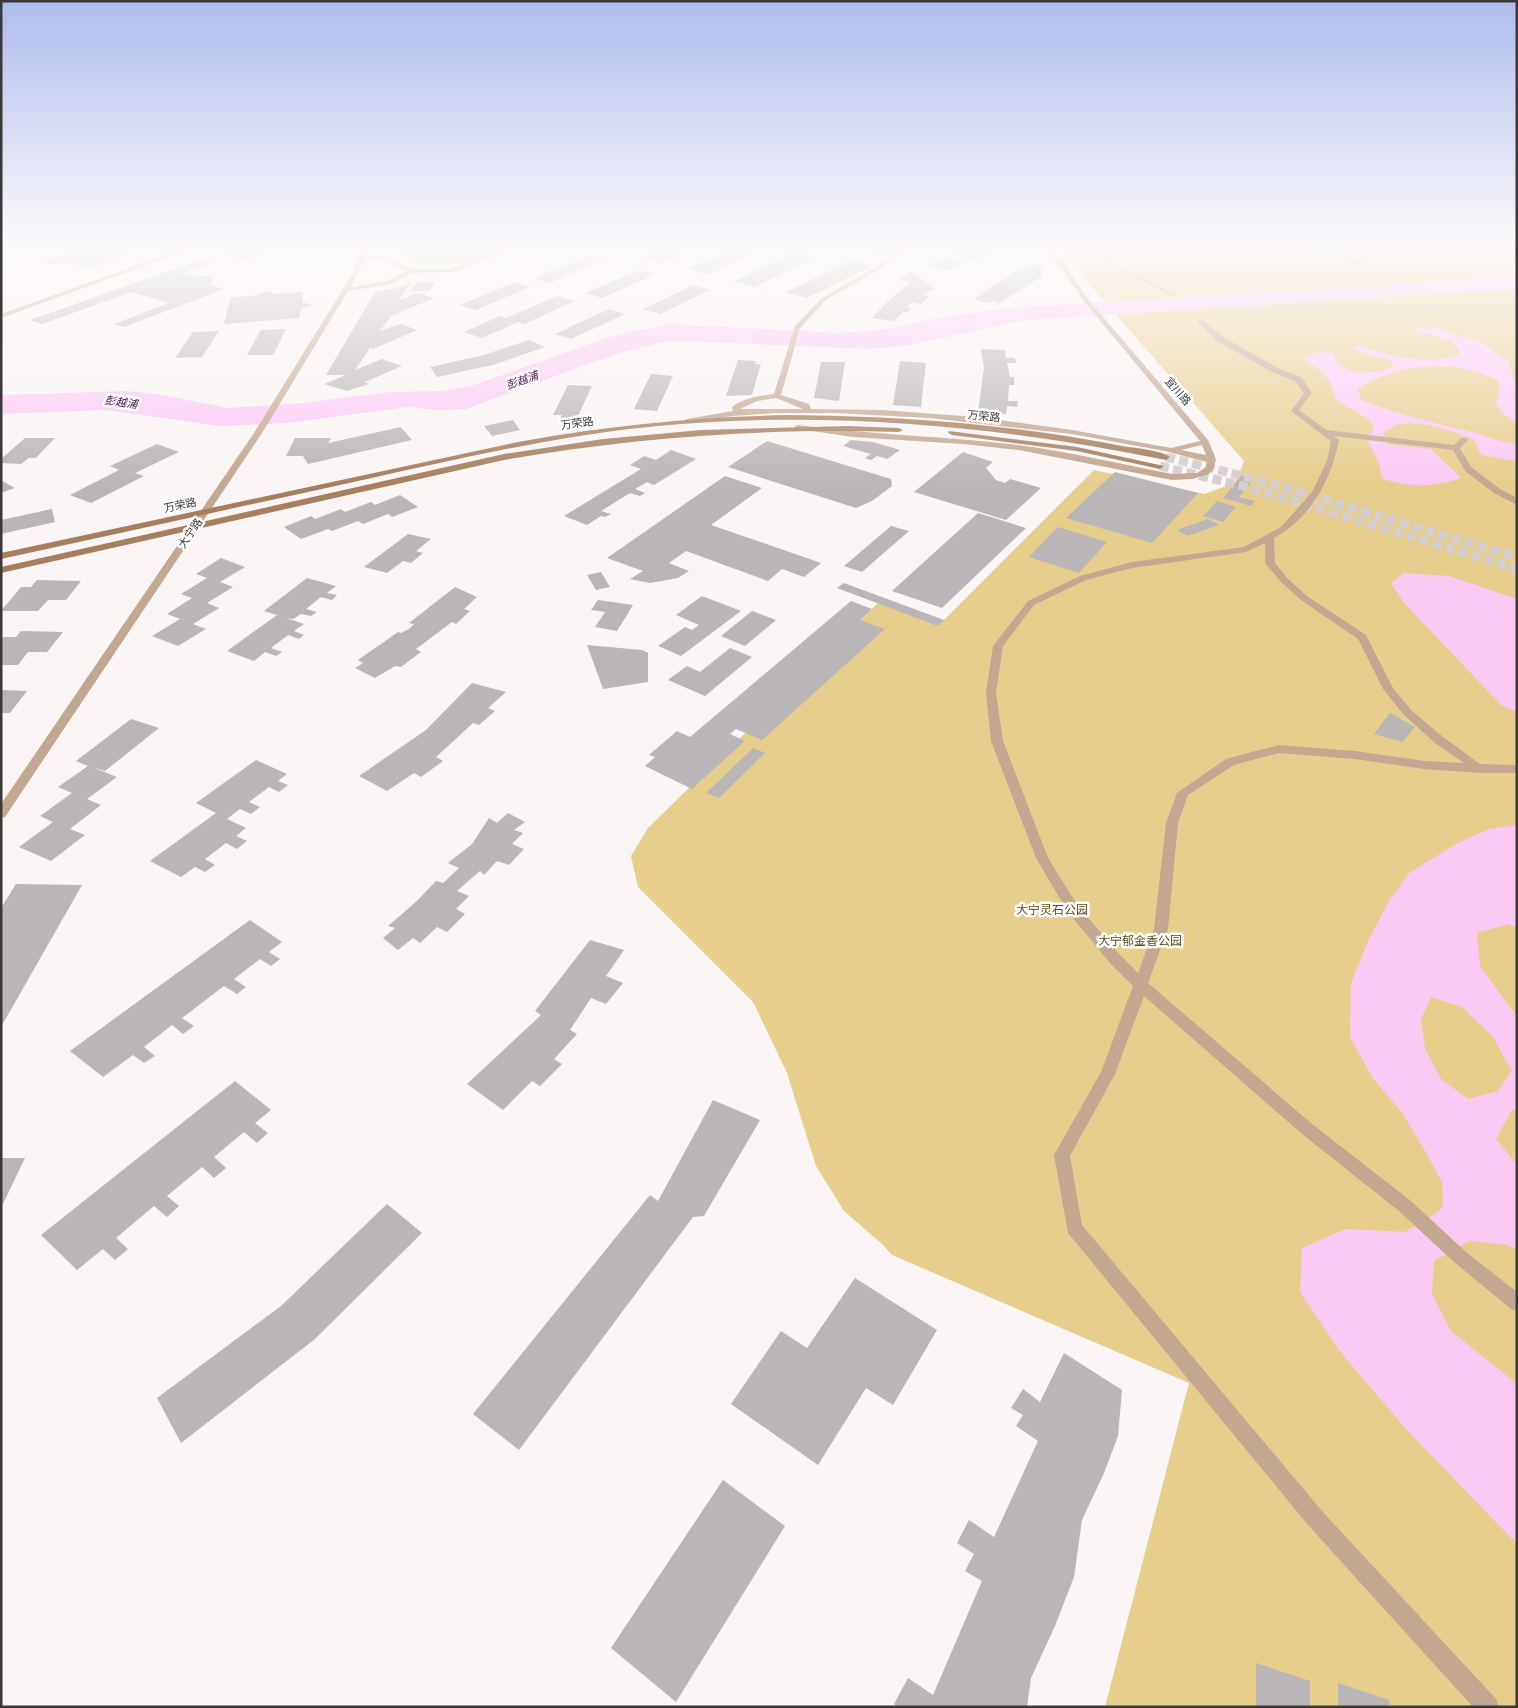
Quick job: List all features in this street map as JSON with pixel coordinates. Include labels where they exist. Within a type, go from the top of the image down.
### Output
[{"type":"main road","name":"万荣路","points":[[1,556],[498,448],[576,434],[687,421],[808,418],[930,423],[1024,432],[1166,457]]},
{"type":"main road","name":"万荣路","points":[[1,570],[504,457],[574,445],[692,431],[798,427],[910,430],[974,435],[1077,449],[1160,466]]},
{"type":"street","name":"大宁路","points":[[1,814],[258,433],[324,326]]},
{"type":"street","points":[[778,396],[798,326]]},
{"type":"street","name":"宜川路","points":[[1107,326],[1205,442],[1212,459]]},
{"type":"street","points":[[1204,326],[1220,339],[1268,366],[1299,380],[1308,393],[1295,411],[1335,440],[1331,461],[1316,493],[1284,529],[1246,549],[1132,565],[1083,578],[1031,604],[998,646],[990,692],[997,741],[1042,858],[1073,909],[1115,959],[1307,1129],[1405,1206],[1460,1258],[1517,1303]]},
{"type":"street","points":[[740,412],[735,409],[742,404],[778,396],[800,402],[806,406],[808,411]]},
{"type":"street","points":[[687,421],[740,412],[808,411],[970,419],[1076,432],[1212,459],[1211,467],[1207,472],[1199,476],[1172,477],[1019,448],[963,442],[853,435],[798,427]]},
{"type":"street","points":[[1324,432],[1456,448]]},
{"type":"street","points":[[1456,448],[1464,440]]},
{"type":"street","points":[[1171,450],[1205,442]]},
{"type":"street","points":[[1456,448],[1468,469],[1497,491],[1517,502]]},
{"type":"street","points":[[1269,537],[1270,562],[1284,580],[1304,598],[1362,638],[1388,690],[1408,713],[1439,740],[1480,769]]},
{"type":"street","points":[[1488,1707],[1316,1518],[1074,1228],[1062,1155],[1108,1074],[1161,929],[1172,823],[1183,793],[1230,762],[1279,749],[1355,755],[1424,765],[1480,769],[1517,769]]},
{"type":"green space","name":"大宁灵石公园","points":[[1126,326],[1517,326],[1517,1707],[1105,1707],[1189,1383],[892,1255],[844,1211],[816,1166],[787,1073],[753,1002],[638,887],[631,856],[648,828],[880,601],[943,621],[1094,470],[1204,494],[1235,483],[1244,461]]},
{"type":"water","name":"彭越浦","points":[[661,326],[701,326],[840,333],[888,329],[903,326],[999,326],[905,346],[869,349],[681,341],[659,343],[616,354],[466,409],[437,410],[408,407],[288,423],[220,426],[106,410],[1,414],[1,395],[126,391],[158,394],[228,408],[302,403],[391,392],[444,391],[474,385],[612,336]]},
{"type":"water","points":[[1430,326],[1481,343],[1508,360],[1517,389],[1517,423],[1502,413],[1496,404],[1500,389],[1498,381],[1464,368],[1426,366],[1389,374],[1357,390],[1362,400],[1404,415],[1501,441],[1517,443],[1517,461],[1481,455],[1474,439],[1436,427],[1415,424],[1396,425],[1383,433],[1387,444],[1431,449],[1461,478],[1432,485],[1411,485],[1382,478],[1379,463],[1365,436],[1370,434],[1374,427],[1368,419],[1336,400],[1332,386],[1326,376],[1304,360],[1303,356],[1319,352],[1334,353],[1337,361],[1343,367],[1360,372],[1370,372],[1388,369],[1395,365],[1387,359],[1350,349],[1359,346],[1396,356],[1434,360],[1459,355],[1459,350],[1452,342],[1414,331]]},
{"type":"water","points":[[1404,573],[1449,576],[1517,599],[1517,712],[1501,705],[1404,603],[1391,583]]},
{"type":"water","points":[[1517,825],[1517,928],[1508,924],[1477,933],[1480,966],[1517,1017],[1517,1109],[1512,1110],[1496,1139],[1517,1165],[1517,1250],[1508,1245],[1469,1241],[1434,1261],[1432,1294],[1451,1331],[1517,1384],[1517,1544],[1407,1430],[1342,1354],[1300,1292],[1302,1248],[1345,1229],[1405,1232],[1438,1212],[1443,1205],[1442,1182],[1424,1149],[1403,1114],[1372,1077],[1350,1037],[1351,983],[1369,939],[1389,901],[1409,873],[1458,843],[1489,829]],"holes":[[[1431,997],[1462,1007],[1493,1037],[1512,1071],[1498,1091],[1468,1099],[1441,1079],[1425,1049],[1421,1019]]]},
{"type":"building","points":[[355,326],[384,326],[380,331],[396,326],[406,326],[417,330],[373,349],[370,348],[355,370],[382,359],[402,366],[365,382],[369,384],[347,391],[324,384],[346,375],[326,375]]},
{"type":"building","points":[[478,326],[510,326],[482,338],[464,332]]},
{"type":"building","points":[[573,326],[600,326],[571,339],[555,334]]},
{"type":"building","points":[[286,329],[273,355],[247,355],[261,330]]},
{"type":"building","points":[[219,331],[202,357],[175,358],[193,332]]},
{"type":"building","points":[[529,340],[545,347],[493,365],[437,377],[430,367],[484,355]]},
{"type":"building","points":[[981,349],[1005,350],[1006,358],[1015,358],[1016,363],[1007,363],[1010,377],[1014,377],[1014,385],[1009,385],[1008,401],[1018,401],[1017,407],[1007,406],[1006,414],[978,412],[984,368]]},
{"type":"building","points":[[738,360],[756,361],[755,364],[761,364],[752,395],[726,396]]},
{"type":"building","points":[[900,361],[926,363],[921,407],[893,405]]},
{"type":"building","points":[[821,362],[845,362],[839,401],[814,398]]},
{"type":"building","points":[[651,374],[673,376],[657,411],[634,409]]},
{"type":"building","points":[[568,385],[592,386],[576,420],[560,419],[562,415],[553,415]]},
{"type":"building","points":[[513,420],[520,430],[492,436],[484,426]]},
{"type":"building","points":[[401,427],[412,440],[308,464],[303,456],[286,456],[295,438],[331,438],[328,443]]},
{"type":"building","points":[[25,438],[55,438],[36,458],[29,458],[21,464],[1,463],[1,459]]},
{"type":"building","points":[[851,440],[873,442],[900,450],[887,459],[877,456],[871,460],[865,458],[871,454],[843,446]]},
{"type":"building","points":[[767,441],[891,479],[892,486],[872,501],[856,508],[728,467]]},
{"type":"building","points":[[157,444],[179,452],[135,473],[144,476],[91,503],[70,495],[119,470],[110,466]]},
{"type":"building","points":[[671,450],[696,459],[654,485],[647,482],[635,489],[645,493],[640,496],[630,493],[601,511],[611,514],[605,517],[601,516],[587,525],[564,516],[641,469],[630,465],[644,456],[656,460]]},
{"type":"building","points":[[963,452],[993,462],[986,468],[996,480],[1005,483],[1010,479],[1041,488],[1006,520],[914,492]]},
{"type":"building","points":[[1115,472],[1198,493],[1152,543],[1066,518]]},
{"type":"building","points":[[725,476],[762,488],[711,525],[821,563],[804,577],[782,569],[768,581],[686,551],[669,563],[689,571],[678,578],[650,583],[630,579],[643,571],[607,558]]},
{"type":"building","points":[[1241,476],[1253,480],[1239,497],[1255,501],[1251,506],[1223,498]]},
{"type":"building","points":[[1,480],[11,486],[15,488],[1,493]]},
{"type":"building","points":[[400,495],[418,507],[392,517],[388,514],[363,524],[358,521],[332,531],[328,529],[301,539],[284,527],[311,516],[315,519],[341,509],[345,512],[371,502],[375,505]]},
{"type":"building","points":[[1217,501],[1236,507],[1223,522],[1203,516]]},
{"type":"building","points":[[52,509],[55,522],[1,534],[1,520]]},
{"type":"building","points":[[978,513],[1026,528],[942,608],[892,591]]},
{"type":"building","points":[[1208,519],[1219,525],[1187,536],[1177,530]]},
{"type":"building","points":[[891,526],[909,531],[862,572],[844,566]]},
{"type":"building","points":[[1058,527],[1107,542],[1079,573],[1029,557]]},
{"type":"building","points":[[408,534],[431,539],[416,551],[423,553],[411,563],[403,561],[387,573],[364,567]]},
{"type":"building","points":[[221,558],[245,567],[220,582],[233,587],[207,603],[219,608],[193,624],[206,629],[178,646],[152,636],[180,619],[167,614],[192,598],[181,594],[207,578],[196,574]]},
{"type":"building","points":[[601,572],[610,587],[596,590],[587,575]]},
{"type":"building","points":[[307,578],[336,586],[327,593],[337,595],[332,600],[321,597],[306,609],[317,612],[311,616],[301,614],[293,619],[286,618],[304,624],[294,631],[304,635],[299,639],[288,635],[271,648],[282,652],[276,656],[265,652],[254,661],[227,651],[277,615],[264,611]]},
{"type":"building","points":[[37,580],[81,581],[66,600],[48,600],[38,611],[1,611],[21,587],[31,587]]},
{"type":"building","points":[[844,583],[944,620],[938,626],[837,588]]},
{"type":"building","points":[[455,587],[477,597],[464,609],[470,611],[456,624],[452,622],[416,649],[421,652],[401,667],[395,666],[375,678],[355,668],[363,663],[358,660],[398,632],[401,633],[409,629],[414,624],[409,623]]},
{"type":"building","points":[[702,596],[741,611],[681,656],[658,646],[685,627],[692,630],[699,625],[676,615]]},
{"type":"building","points":[[598,600],[633,605],[617,631],[595,627],[605,612],[591,610]]},
{"type":"building","points":[[851,601],[872,609],[860,620],[885,629],[762,740],[736,729],[730,734],[745,741],[692,789],[645,766],[655,757],[649,755],[677,731],[690,737]]},
{"type":"building","points":[[752,611],[776,620],[745,646],[721,636]]},
{"type":"building","points":[[21,631],[63,632],[47,652],[28,652],[18,665],[1,665],[1,640],[4,637],[16,637]]},
{"type":"building","points":[[587,645],[642,650],[648,653],[648,682],[603,689]]},
{"type":"building","points":[[730,648],[752,657],[705,696],[668,680],[687,666],[700,672]]},
{"type":"building","points":[[472,683],[506,692],[488,708],[495,711],[479,725],[473,723],[436,757],[443,761],[421,777],[414,773],[387,791],[359,776],[426,730]]},
{"type":"building","points":[[1,690],[27,691],[10,713],[1,713]]},
{"type":"building","points":[[1390,713],[1415,727],[1402,742],[1374,734]]},
{"type":"building","points":[[131,719],[159,728],[105,771],[92,767],[117,777],[87,799],[101,805],[70,829],[85,835],[51,861],[19,847],[53,822],[40,816],[72,793],[58,787],[88,766],[76,761]]},
{"type":"building","points":[[753,748],[765,753],[719,798],[706,793]]},
{"type":"building","points":[[256,760],[287,774],[278,781],[288,785],[279,792],[269,787],[249,802],[260,807],[251,814],[240,809],[227,819],[246,828],[236,836],[247,841],[237,849],[226,843],[205,859],[215,865],[205,872],[195,867],[181,877],[150,861],[216,813],[196,803]]},
{"type":"building","points":[[508,813],[525,822],[514,830],[523,833],[512,844],[524,849],[509,865],[497,861],[484,875],[480,871],[457,891],[469,896],[456,909],[465,914],[447,932],[437,927],[420,943],[413,938],[398,950],[383,938],[395,928],[388,926],[417,901],[436,881],[443,883],[459,868],[448,863],[472,844],[489,818],[497,823]]},
{"type":"building","points":[[16,884],[82,885],[1,1027],[1,908]]},
{"type":"building","points":[[250,920],[282,942],[269,952],[280,959],[271,966],[260,959],[234,979],[246,987],[237,994],[224,986],[182,1018],[194,1026],[183,1034],[172,1025],[144,1047],[155,1056],[144,1063],[133,1055],[103,1077],[70,1051]]},
{"type":"building","points":[[590,940],[624,950],[606,976],[623,983],[606,1004],[591,998],[570,1030],[577,1034],[554,1059],[562,1064],[540,1086],[532,1081],[503,1110],[467,1084],[541,1015],[535,1011]]},
{"type":"building","points":[[235,1081],[271,1110],[255,1123],[268,1133],[257,1143],[244,1132],[214,1157],[226,1168],[214,1178],[202,1167],[167,1196],[179,1206],[167,1217],[154,1206],[116,1238],[128,1249],[115,1260],[103,1249],[77,1270],[41,1235]]},
{"type":"building","points":[[713,1100],[760,1120],[704,1216],[693,1217],[519,1450],[473,1414],[650,1195],[658,1201]]},
{"type":"building","points":[[1,1158],[25,1158],[1,1208]]},
{"type":"building","points":[[387,1204],[422,1233],[315,1339],[181,1443],[157,1398],[281,1306]]},
{"type":"building","points":[[855,1278],[937,1330],[893,1405],[866,1388],[818,1465],[731,1404],[781,1331],[807,1348]]},
{"type":"building","points":[[1064,1353],[1122,1390],[1118,1436],[1104,1473],[1082,1520],[1074,1577],[1055,1626],[1031,1678],[1027,1707],[897,1707],[894,1704],[908,1678],[933,1695],[982,1581],[965,1571],[974,1554],[957,1543],[969,1520],[994,1537],[1038,1441],[1016,1426],[1023,1415],[1011,1408],[1023,1389],[1040,1402]]},
{"type":"building","points":[[723,1480],[785,1526],[676,1702],[611,1648]]},
{"type":"building","points":[[1256,1663],[1310,1681],[1310,1707],[1256,1707]]},
{"type":"building","points":[[1338,1683],[1389,1700],[1389,1707],[1338,1707]]},
{"type":"tunnel","points":[[1166,457],[1259,480],[1517,557]]},
{"type":"tunnel","points":[[1160,466],[1251,488],[1517,569]]},
{"type":"park label","name":"大宁郁金香公园","points":[[1140,941]]}]
